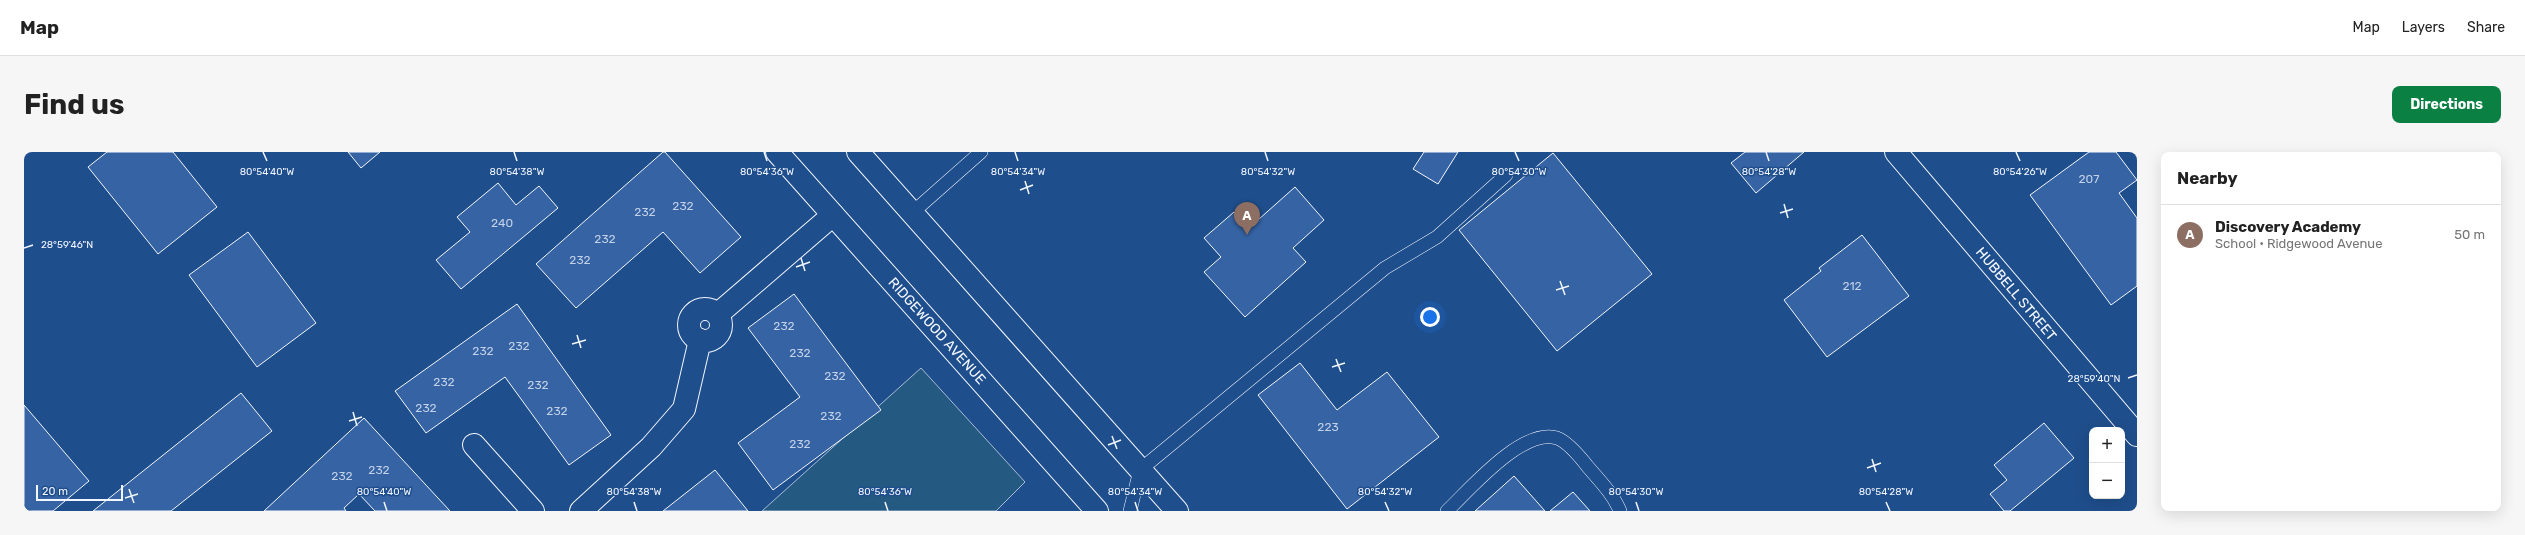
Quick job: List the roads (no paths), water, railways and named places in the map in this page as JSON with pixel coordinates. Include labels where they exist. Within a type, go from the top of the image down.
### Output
[{"type":"main road","name":"RIDGEWOOD AVENUE","points":[[777,152],[1097,511]]},
{"type":"main road","points":[[858,152],[1177,511]]},
{"type":"main road","name":"HUBBELL STREET","points":[[1896,152],[2137,435]]},
{"type":"main road","points":[[581,511],[651,447],[684,409],[700,340],[692,334],[690,328],[689,323],[694,313],[708,309],[718,314],[833,215]]},
{"type":"main road","points":[[474,445],[533,511]]},
{"type":"lane","points":[[912,214],[981,152]]},
{"type":"lane","points":[[1130,511],[1140,470],[1385,268],[1437,238],[1506,175]]},
{"type":"lane","points":[[1447,511],[1499,462],[1525,442],[1539,437],[1558,438],[1580,456],[1615,500],[1620,511]]},
{"type":"place","name":"Discovery Academy","points":[[1247,235]]}]
